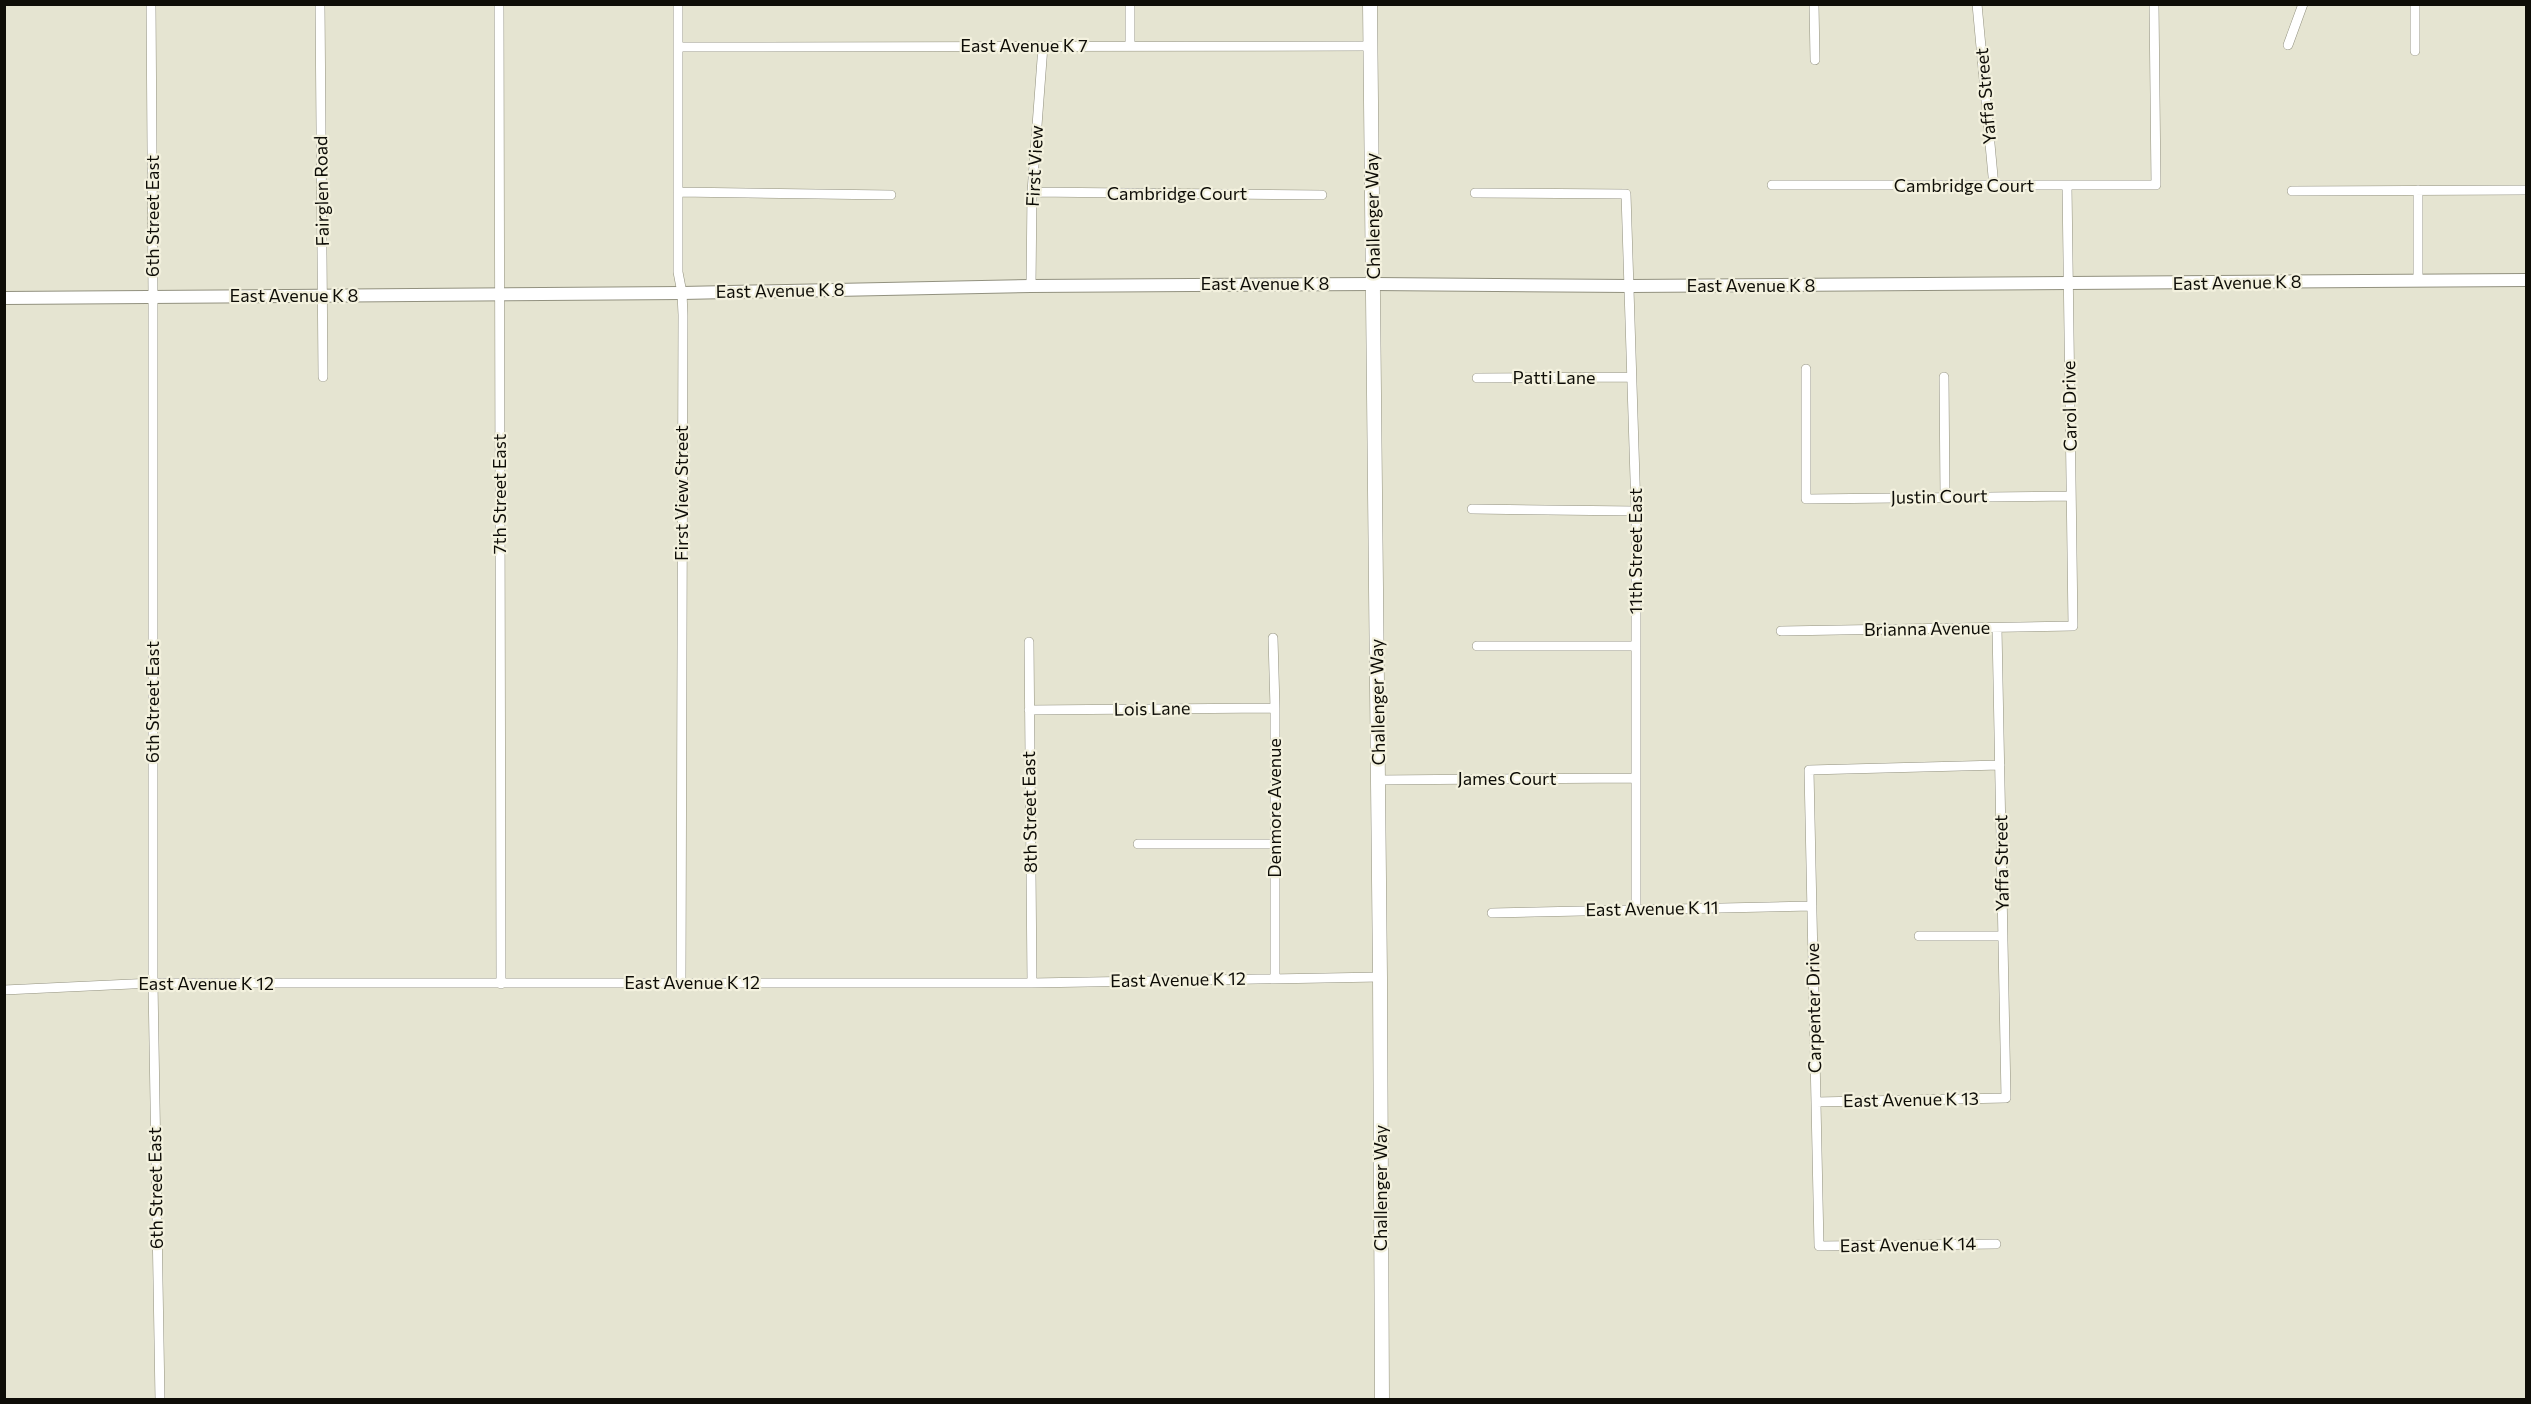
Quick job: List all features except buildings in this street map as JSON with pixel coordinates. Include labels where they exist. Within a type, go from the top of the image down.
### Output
[{"type":"main road","name":"Challenger Way","points":[[1370,4],[1382,1400]]},
{"type":"street","name":"6th Street East","points":[[151,4],[153,983],[160,1400]]},
{"type":"street","name":"Fairglen Road","points":[[320,4],[323,377]]},
{"type":"street","name":"7th Street East","points":[[499,4],[501,984]]},
{"type":"street","name":"First View Street","points":[[678,4],[678,273],[682,293],[681,982]]},
{"type":"street","points":[[1130,4],[1130,46]]},
{"type":"street","points":[[1814,4],[1815,60]]},
{"type":"street","name":"Yaffa Street","points":[[1977,4],[1994,187]]},
{"type":"street","name":"Cambridge Court","points":[[1772,185],[1994,187],[2156,185],[2154,4]]},
{"type":"street","points":[[2288,45],[2303,4]]},
{"type":"street","points":[[2415,4],[2415,51]]},
{"type":"street","name":"First View","points":[[1031,286],[1032,192],[1043,46]]},
{"type":"street","name":"East Avenue K 7","points":[[678,47],[1370,46]]},
{"type":"street","name":"Carol Drive","points":[[2067,186],[2073,626]]},
{"type":"street","points":[[2418,190],[2418,281]]},
{"type":"street","points":[[2292,191],[2526,190]]},
{"type":"street","points":[[678,192],[891,195]]},
{"type":"street","name":"Cambridge Court","points":[[1032,192],[1322,195]]},
{"type":"street","name":"11th Street East","points":[[1475,193],[1626,194],[1636,510],[1636,910]]},
{"type":"street","name":"East Avenue K 8","points":[[4,298],[499,296],[1031,286],[1374,284],[1630,286],[2526,280]]},
{"type":"street","name":"Justin Court","points":[[1806,369],[1806,499],[2072,496]]},
{"type":"street","name":"Patti Lane","points":[[1477,378],[1631,377]]},
{"type":"street","points":[[1944,377],[1946,497]]},
{"type":"street","points":[[1472,509],[1636,510]]},
{"type":"street","name":"Brianna Avenue","points":[[1781,631],[2073,626]]},
{"type":"street","name":"Yaffa Street","points":[[1998,627],[2006,1098]]},
{"type":"street","name":"Denmore Avenue","points":[[1273,638],[1275,978]]},
{"type":"street","name":"8th Street East","points":[[1029,642],[1032,983]]},
{"type":"street","points":[[1477,646],[1636,646]]},
{"type":"street","name":"Lois Lane","points":[[1029,710],[1275,708]]},
{"type":"street","name":"Carpenter Drive","points":[[1819,1246],[1809,770],[2000,765]]},
{"type":"street","name":"James Court","points":[[1378,780],[1636,778]]},
{"type":"street","points":[[1138,844],[1275,844]]},
{"type":"street","name":"East Avenue K 11","points":[[1491,913],[1812,906]]},
{"type":"street","points":[[1918,936],[2003,936]]},
{"type":"street","name":"East Avenue K 12","points":[[4,990],[153,983],[1032,983],[1380,977]]},
{"type":"street","name":"East Avenue K 13","points":[[1816,1102],[2006,1098]]},
{"type":"street","name":"East Avenue K 14","points":[[1819,1246],[1996,1244]]}]
